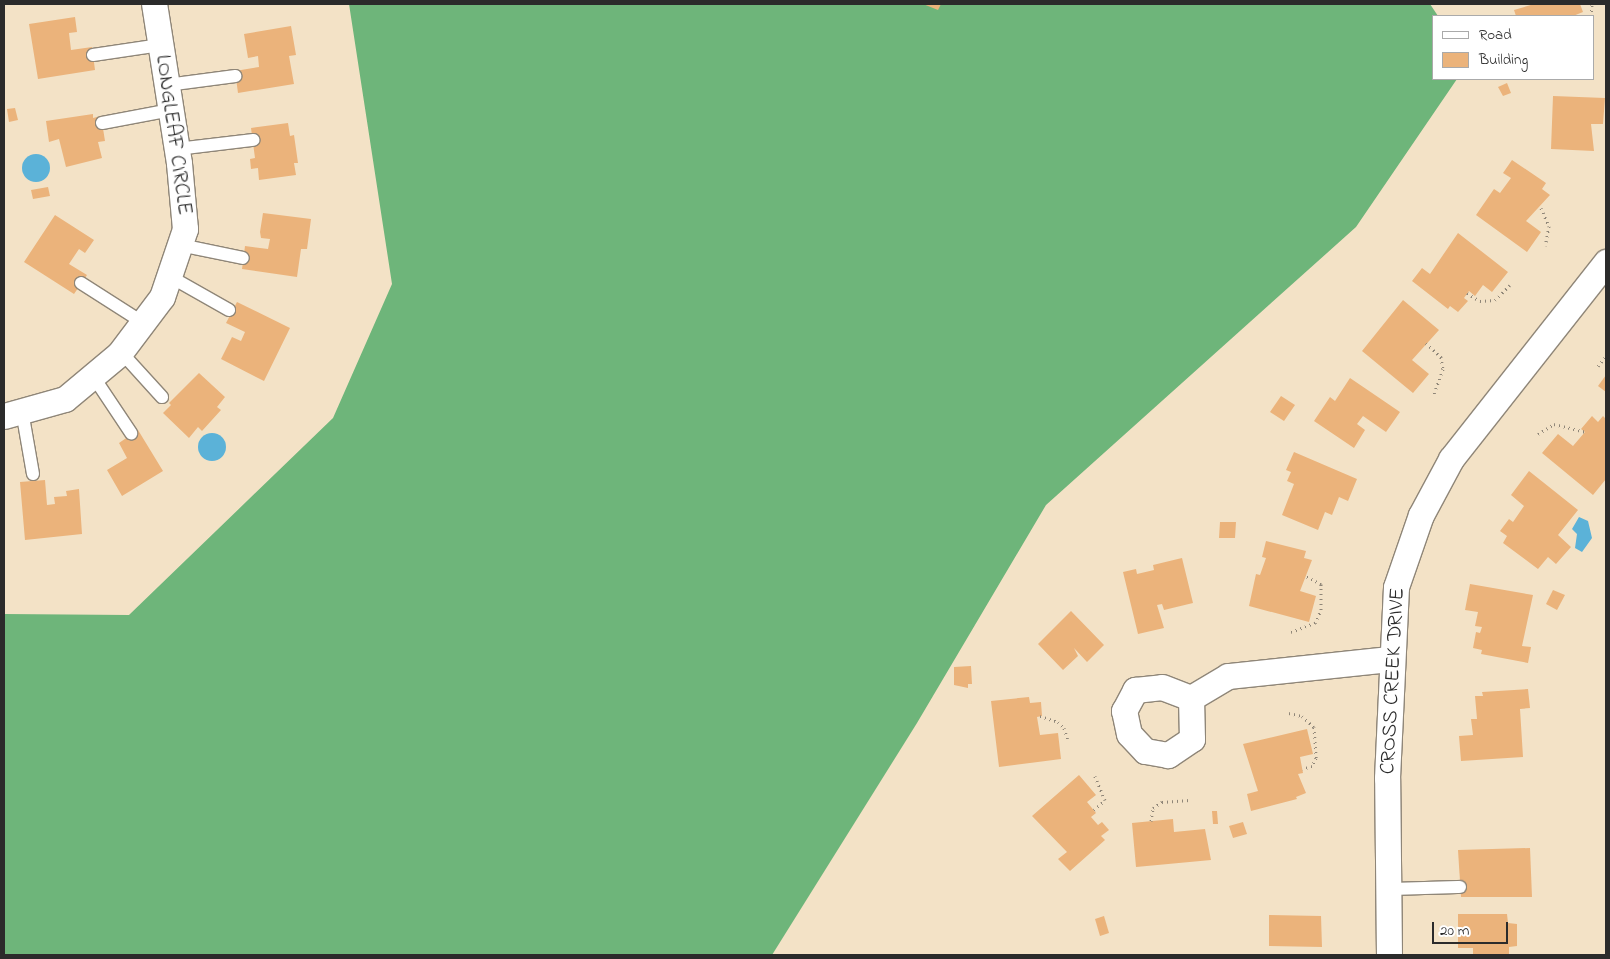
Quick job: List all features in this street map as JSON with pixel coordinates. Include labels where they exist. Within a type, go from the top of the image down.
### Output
[{"type":"street","name":"LONGLEAF CIRCLE","points":[[13,413],[65,399],[120,352],[162,297],[186,229],[177,149],[154,4]]},
{"type":"street","name":"CROSS CREEK DRIVE","points":[[1389,955],[1387,778],[1391,658],[1396,587],[1421,515],[1451,459],[1606,262]]},
{"type":"street","points":[[1192,698],[1228,676],[1391,658]]},
{"type":"lane","points":[[93,55],[160,45]]},
{"type":"lane","points":[[167,85],[235,76]]},
{"type":"lane","points":[[102,123],[170,110]]},
{"type":"lane","points":[[177,149],[253,140]]},
{"type":"lane","points":[[180,245],[243,258]]},
{"type":"lane","points":[[169,276],[229,310]]},
{"type":"lane","points":[[81,283],[142,322]]},
{"type":"lane","points":[[120,352],[162,397]]},
{"type":"lane","points":[[93,376],[131,432]]},
{"type":"lane","points":[[13,413],[33,474]]},
{"type":"lane","points":[[1388,889],[1460,887]]},
{"type":"path","points":[[1541,208],[1549,226],[1546,246]]},
{"type":"path","points":[[1467,293],[1480,301],[1495,300],[1510,285]]},
{"type":"path","points":[[1426,343],[1441,357],[1443,369],[1434,394]]},
{"type":"path","points":[[1598,366],[1606,356]]},
{"type":"path","points":[[1538,434],[1554,424],[1585,432]]},
{"type":"path","points":[[1291,632],[1315,623],[1321,610],[1321,584],[1304,575]]},
{"type":"path","points":[[1289,713],[1302,716],[1314,727],[1316,758],[1312,766],[1302,769]]},
{"type":"path","points":[[1040,716],[1058,722],[1064,728],[1068,740]]},
{"type":"path","points":[[1094,810],[1105,800],[1096,776]]},
{"type":"path","points":[[1151,821],[1153,808],[1162,802],[1190,800]]},
{"type":"green space","points":[[349,4],[1430,4],[1437,15],[1432,15],[1432,80],[1456,80],[1356,227],[1046,505],[917,723],[772,955],[4,955],[4,614],[129,615],[333,418],[392,284]]},
{"type":"water","points":[[36,154],[46,158],[50,168],[46,178],[36,182],[26,178],[22,168],[26,158]]},
{"type":"water","points":[[212,433],[222,437],[226,447],[222,457],[212,461],[202,457],[198,447],[202,437]]},
{"type":"water","points":[[1579,517],[1588,521],[1592,538],[1582,552],[1575,548],[1577,534],[1572,529]]},
{"type":"building","points":[[923,4],[941,4],[938,10]]},
{"type":"building","points":[[1534,4],[1580,4],[1583,12],[1576,15],[1516,15],[1514,10]]},
{"type":"building","points":[[75,17],[77,32],[69,33],[71,50],[92,47],[95,70],[38,79],[29,24]]},
{"type":"building","points":[[291,26],[296,55],[289,56],[294,84],[238,93],[235,71],[259,67],[258,56],[248,58],[244,34]]},
{"type":"building","points":[[1507,83],[1511,93],[1503,96],[1498,87]]},
{"type":"building","points":[[1553,96],[1605,98],[1603,124],[1591,124],[1594,151],[1551,149]]},
{"type":"building","points":[[15,108],[18,120],[9,122],[7,109]]},
{"type":"building","points":[[93,114],[93,118],[101,116],[105,141],[98,142],[102,158],[66,167],[59,139],[49,142],[46,121]]},
{"type":"building","points":[[288,123],[290,136],[294,135],[298,163],[294,163],[296,175],[259,180],[258,168],[251,169],[250,159],[255,158],[251,128]]},
{"type":"building","points":[[1512,160],[1546,183],[1542,189],[1550,195],[1526,221],[1541,232],[1527,252],[1476,215],[1494,189],[1500,193],[1511,178],[1503,173]]},
{"type":"building","points":[[48,187],[50,196],[33,199],[31,190]]},
{"type":"building","points":[[263,213],[311,219],[307,249],[301,249],[297,277],[242,269],[245,246],[268,249],[270,239],[261,238],[260,232]]},
{"type":"building","points":[[55,215],[94,240],[85,253],[79,249],[69,264],[87,275],[74,294],[24,262]]},
{"type":"building","points":[[1458,233],[1508,272],[1492,292],[1483,285],[1475,296],[1469,291],[1464,298],[1468,301],[1458,312],[1450,306],[1448,309],[1412,281],[1422,268],[1430,274]]},
{"type":"building","points":[[1403,300],[1439,330],[1412,360],[1429,374],[1413,393],[1362,351]]},
{"type":"building","points":[[237,302],[290,328],[264,381],[221,359],[232,337],[241,341],[245,332],[226,323]]},
{"type":"building","points":[[199,373],[225,397],[217,407],[221,410],[202,431],[198,427],[189,438],[163,413],[171,405],[169,403]]},
{"type":"building","points":[[1606,375],[1606,392],[1598,386]]},
{"type":"building","points":[[1350,378],[1400,412],[1386,432],[1363,416],[1357,424],[1365,430],[1354,448],[1314,421],[1330,397],[1335,401]]},
{"type":"building","points":[[1281,396],[1295,405],[1284,421],[1270,412]]},
{"type":"building","points":[[1592,416],[1598,422],[1603,416],[1606,419],[1606,479],[1593,495],[1542,453],[1558,434],[1573,446],[1585,432],[1581,429]]},
{"type":"building","points":[[138,430],[163,471],[122,496],[107,470],[127,458],[119,443]]},
{"type":"building","points":[[1294,452],[1357,479],[1348,501],[1339,497],[1332,515],[1325,512],[1318,530],[1282,515],[1294,484],[1287,481],[1291,472],[1286,470]]},
{"type":"building","points":[[1529,471],[1578,510],[1558,535],[1571,547],[1556,564],[1548,557],[1538,569],[1503,543],[1507,536],[1500,531],[1509,519],[1513,522],[1524,506],[1511,495]]},
{"type":"building","points":[[45,480],[47,505],[55,504],[54,497],[67,496],[66,491],[79,489],[82,534],[25,540],[20,482]]},
{"type":"building","points":[[1220,522],[1236,522],[1235,538],[1219,538]]},
{"type":"building","points":[[1266,541],[1306,551],[1304,558],[1312,560],[1300,591],[1316,596],[1309,622],[1249,606],[1256,574],[1260,575],[1266,558],[1262,557]]},
{"type":"building","points":[[1182,558],[1193,603],[1164,610],[1162,604],[1157,605],[1164,628],[1138,634],[1123,572],[1136,569],[1137,574],[1154,570],[1153,565]]},
{"type":"building","points":[[1470,584],[1533,595],[1522,646],[1531,647],[1528,663],[1481,654],[1482,650],[1473,648],[1476,632],[1480,633],[1482,627],[1475,626],[1478,612],[1465,610]]},
{"type":"building","points":[[1553,590],[1565,595],[1557,610],[1546,604]]},
{"type":"building","points":[[1071,611],[1104,645],[1087,662],[1074,648],[1078,656],[1063,670],[1038,644]]},
{"type":"building","points":[[971,666],[972,684],[968,684],[968,688],[954,685],[954,667]]},
{"type":"building","points":[[1528,689],[1530,708],[1520,709],[1523,757],[1461,761],[1459,736],[1473,735],[1471,719],[1477,719],[1475,696],[1483,696],[1482,692]]},
{"type":"building","points":[[1029,697],[1030,703],[1041,702],[1042,716],[1037,717],[1040,735],[1058,733],[1061,759],[999,767],[991,701]]},
{"type":"building","points":[[1307,729],[1313,754],[1300,757],[1303,773],[1298,774],[1306,793],[1296,797],[1297,799],[1251,811],[1247,794],[1258,791],[1243,744]]},
{"type":"building","points":[[1079,775],[1096,795],[1087,802],[1096,813],[1091,817],[1098,825],[1102,822],[1109,830],[1101,836],[1105,840],[1070,871],[1058,859],[1067,852],[1032,816]]},
{"type":"building","points":[[1212,811],[1217,811],[1218,824],[1213,824]]},
{"type":"building","points":[[1173,819],[1174,832],[1205,829],[1211,860],[1136,867],[1132,823]]},
{"type":"building","points":[[1243,822],[1247,834],[1233,838],[1229,826]]},
{"type":"building","points":[[1530,848],[1532,897],[1461,897],[1458,850]]},
{"type":"building","points":[[1458,914],[1507,914],[1508,923],[1517,924],[1517,946],[1509,947],[1509,955],[1473,955],[1473,948],[1458,948]]},
{"type":"building","points":[[1269,915],[1321,916],[1322,947],[1269,946]]},
{"type":"building","points":[[1104,916],[1109,933],[1100,936],[1095,919]]}]
